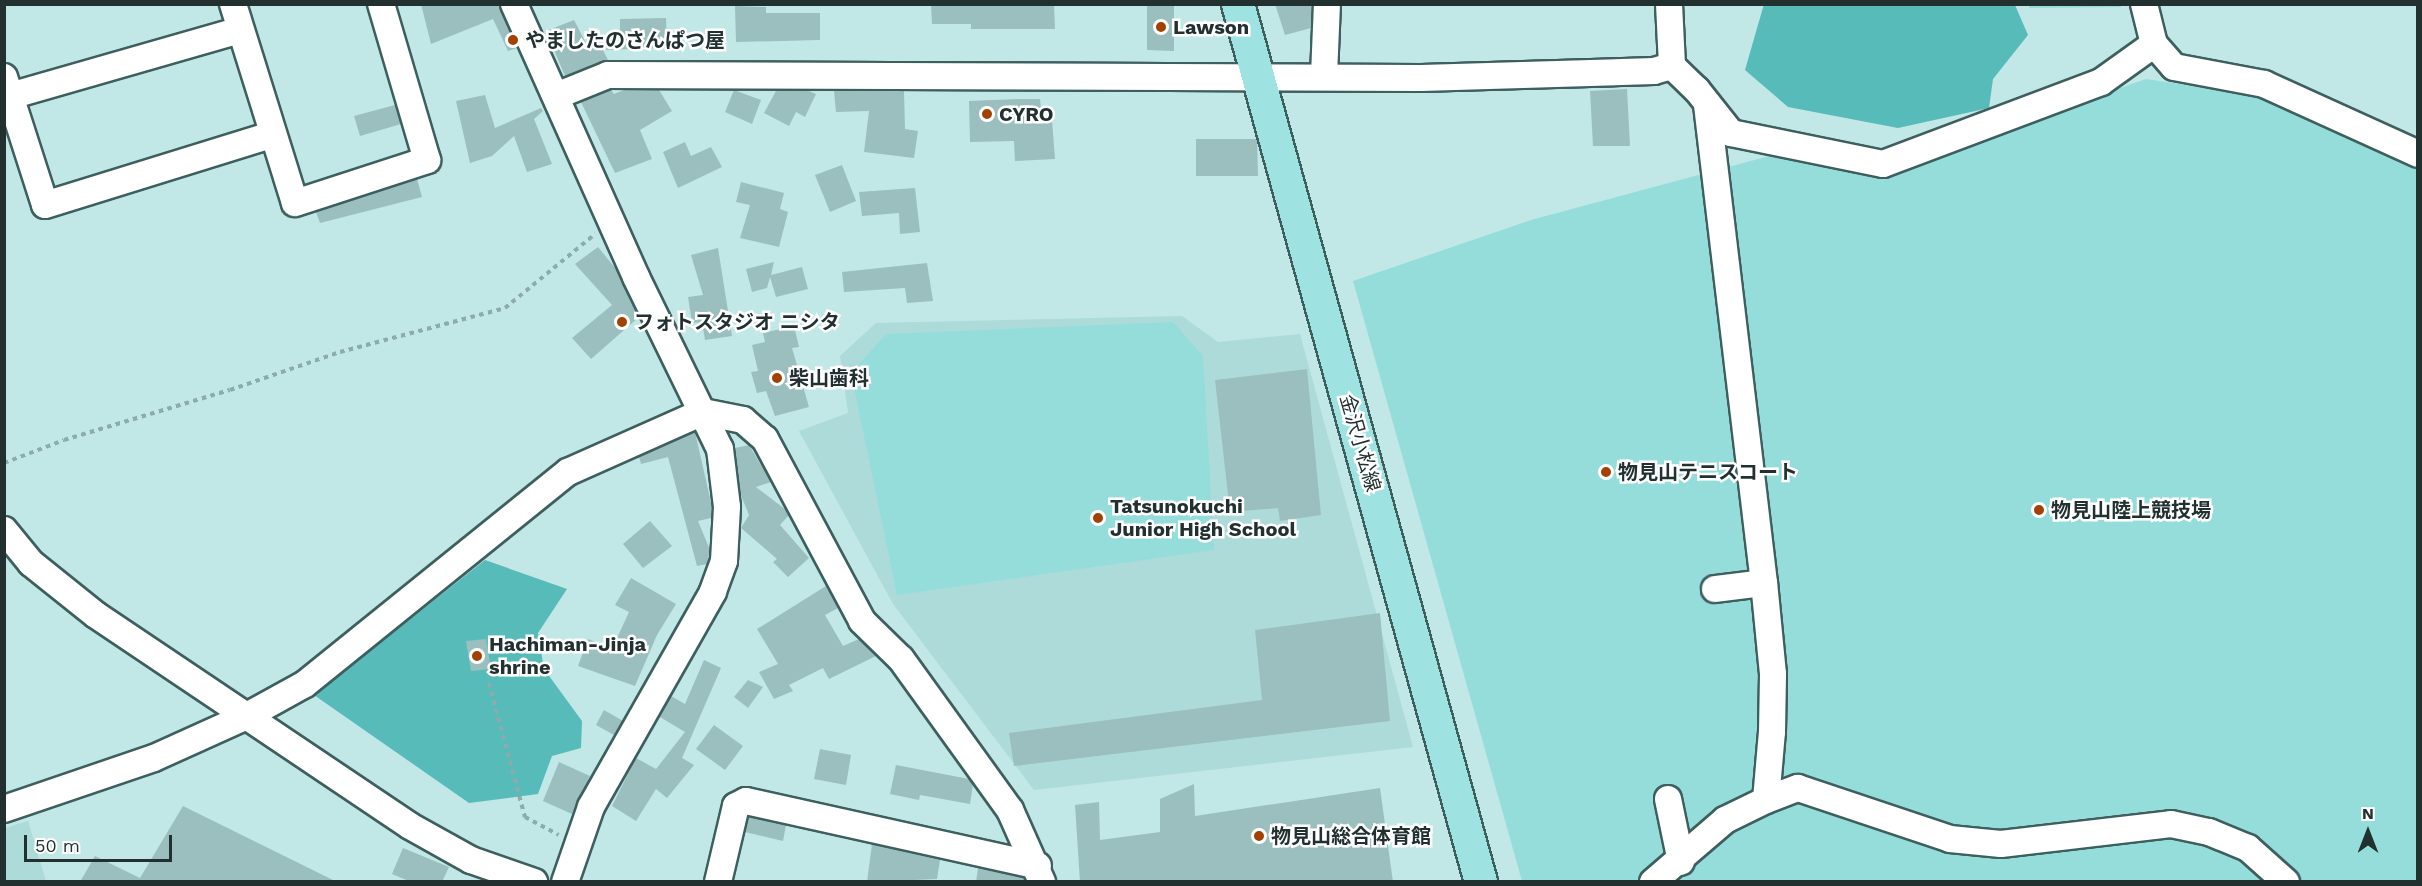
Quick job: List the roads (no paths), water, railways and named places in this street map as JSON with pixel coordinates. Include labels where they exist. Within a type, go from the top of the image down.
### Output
[{"type":"main road","name":"金沢小松線","points":[[1238,4],[1481,882]]},
{"type":"street","points":[[233,4],[271,135],[295,203],[427,160],[381,4]]},
{"type":"street","points":[[514,4],[611,221],[720,449],[727,507],[724,561],[713,592],[591,807],[576,844],[566,882]]},
{"type":"street","points":[[1324,75],[1327,4]]},
{"type":"street","points":[[1669,4],[1672,66],[1731,133],[1883,164],[2101,82],[2154,44]]},
{"type":"street","points":[[2144,4],[2154,44],[2174,67],[2264,84],[2418,154]]},
{"type":"street","points":[[240,30],[7,87],[45,205],[271,135]]},
{"type":"street","points":[[556,96],[608,75],[1444,77],[1654,71],[1672,66]]},
{"type":"street","points":[[1707,104],[1773,674],[1766,801]]},
{"type":"street","points":[[4,809],[154,758],[247,716],[304,684],[568,472],[703,412],[743,420],[765,439],[862,621],[901,659],[951,725],[1010,810],[1040,874]]},
{"type":"street","points":[[4,530],[31,563],[96,615],[410,826],[471,860],[534,882]]},
{"type":"street","points":[[1715,589],[1764,583]]},
{"type":"street","points":[[1653,882],[1681,861],[1725,820],[1798,788],[1950,838],[2001,844],[2171,824],[2209,832],[2248,848],[2286,882]]},
{"type":"street","points":[[1668,799],[1681,861]]},
{"type":"street","points":[[717,882],[736,806],[746,801],[1040,874]]},
{"type":"place","name":"Lawson","points":[[1161,27]]},
{"type":"place","name":"やましたのさんぱつ屋","points":[[513,40]]},
{"type":"place","name":"CYRO","points":[[987,114]]},
{"type":"place","name":"フォトスタジオ ニシタ","points":[[622,322]]},
{"type":"place","name":"柴山歯科","points":[[777,378]]},
{"type":"place","name":"物見山テニスコート","points":[[1606,472]]},
{"type":"place","name":"物見山陸上競技場","points":[[2039,510]]},
{"type":"place","name":"Tatsunokuchi Junior High School","points":[[1098,518]]},
{"type":"place","name":"Hachiman-Jinja shrine","points":[[477,656]]},
{"type":"place","name":"物見山総合体育館","points":[[1259,836]]}]
